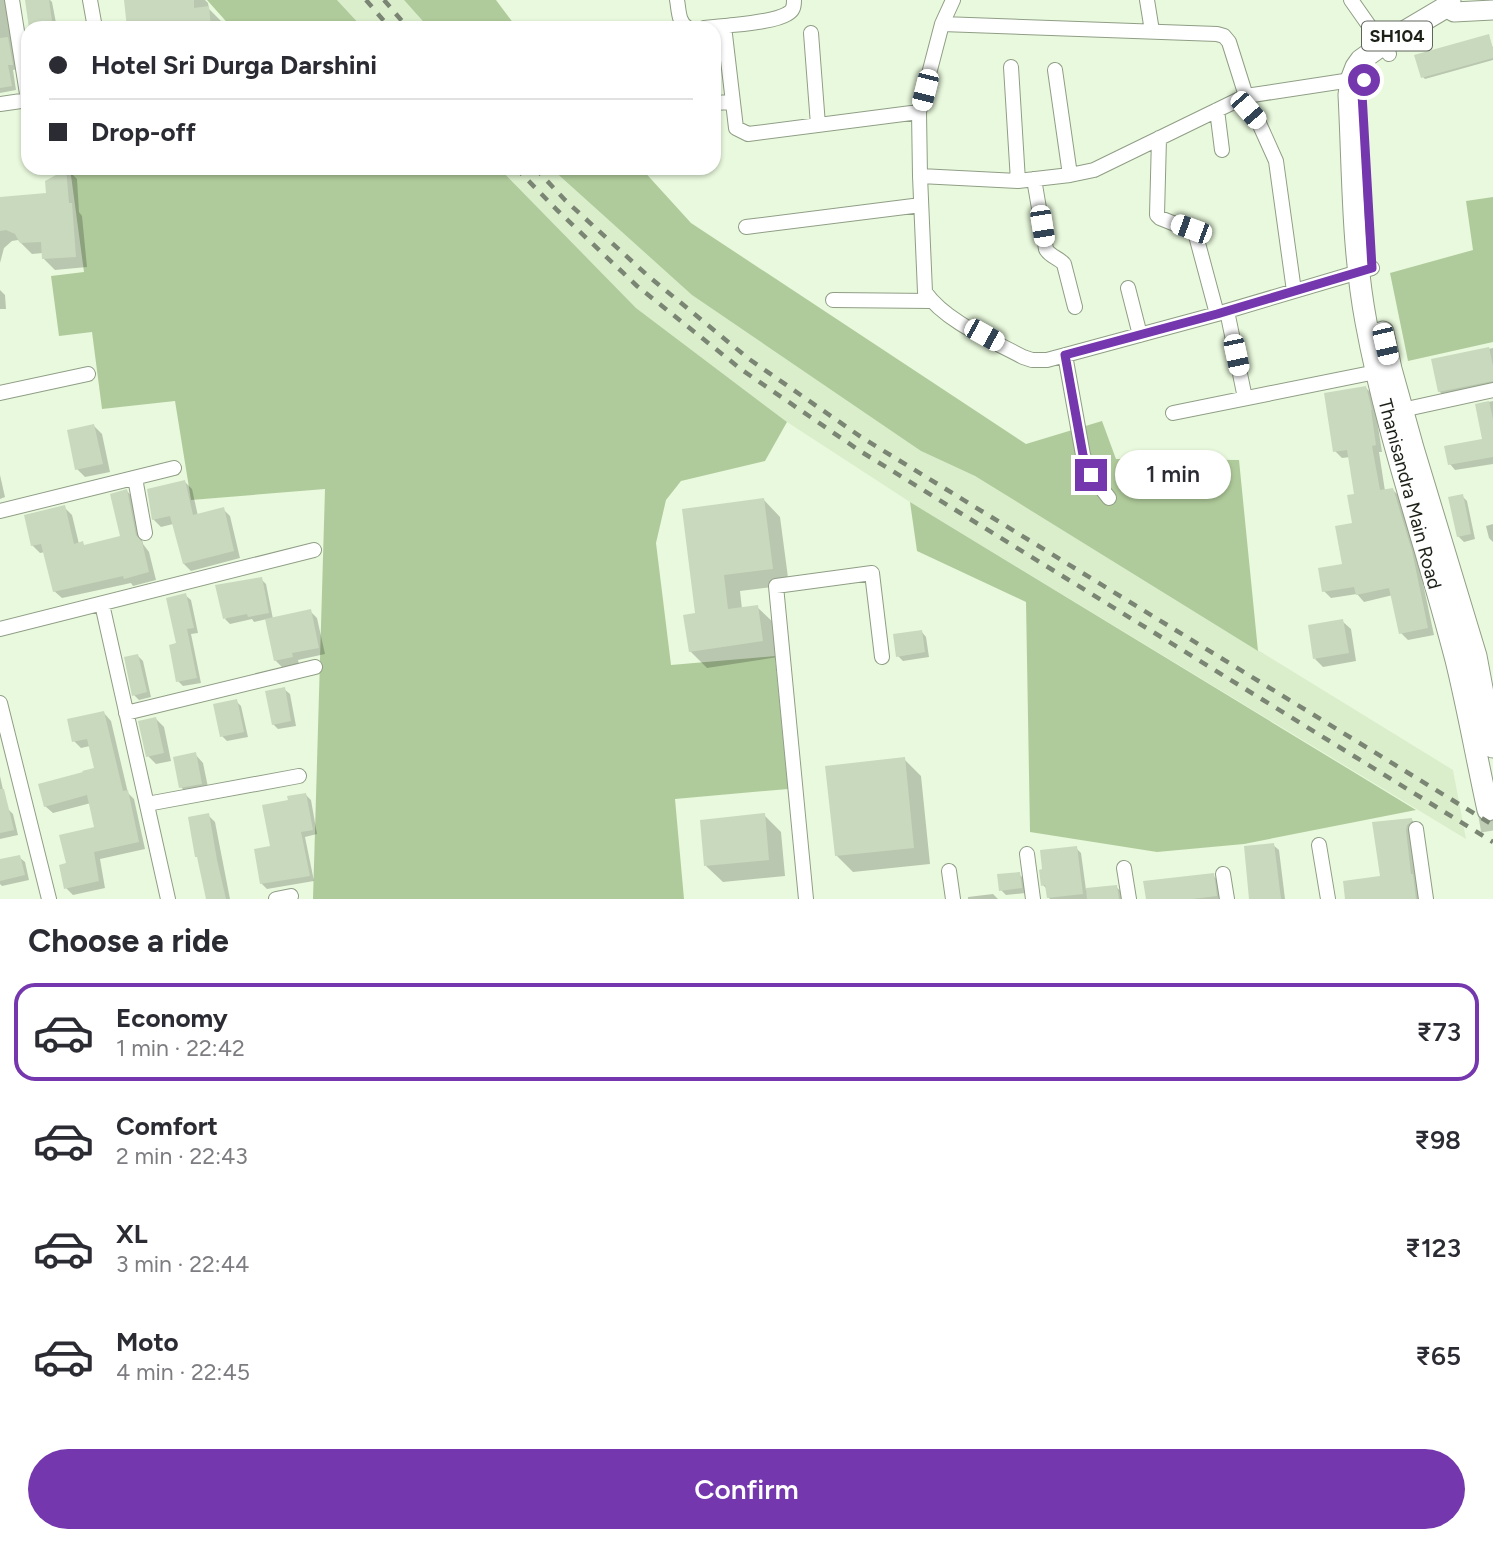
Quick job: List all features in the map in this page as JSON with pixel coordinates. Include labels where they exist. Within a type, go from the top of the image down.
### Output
[{"type":"main road","name":"SH104","points":[[1358,80],[1356,67],[1361,60],[1386,49],[1453,5]]},
{"type":"main road","name":"Thanisandra Main Road","points":[[1358,80],[1349,95],[1376,372],[1422,541],[1475,656]]},
{"type":"main road","name":"Thanisandra Main Road","points":[[1365,270],[1402,410],[1475,656]]},
{"type":"main road","points":[[1475,656],[1493,747]]},
{"type":"main road","points":[[1475,656],[1488,810]]},
{"type":"street","points":[[12,0],[21,56]]},
{"type":"street","points":[[90,0],[94,21]]},
{"type":"street","points":[[677,0],[681,21]]},
{"type":"street","points":[[721,26],[778,18],[789,13],[794,6],[794,0]]},
{"type":"street","points":[[953,0],[942,24],[919,112],[925,292],[945,314],[1023,357],[1047,360],[1365,270]]},
{"type":"street","points":[[1147,0],[1152,31]]},
{"type":"street","points":[[1358,2],[1386,49]]},
{"type":"street","points":[[1453,5],[1493,10]]},
{"type":"street","points":[[942,24],[1224,36],[1229,42],[1243,98],[1258,121],[1276,162],[1294,291]]},
{"type":"street","points":[[724,26],[736,128],[748,134],[919,112]]},
{"type":"street","points":[[811,33],[818,125]]},
{"type":"street","points":[[1011,67],[1018,181]]},
{"type":"street","points":[[1055,70],[1070,175]]},
{"type":"street","points":[[920,176],[1018,181],[1094,170],[1243,98],[1358,80]]},
{"type":"street","points":[[0,104],[21,101]]},
{"type":"street","points":[[721,103],[732,102]]},
{"type":"street","points":[[1217,110],[1222,150]]},
{"type":"street","points":[[1159,138],[1157,215],[1195,232],[1222,312],[1245,398]]},
{"type":"street","points":[[1034,179],[1046,249],[1064,264],[1075,307]]},
{"type":"street","points":[[746,227],[921,205]]},
{"type":"street","points":[[1128,288],[1140,335]]},
{"type":"street","points":[[833,300],[931,301]]},
{"type":"street","points":[[1065,355],[1083,455],[1091,475],[1109,498]]},
{"type":"street","points":[[1173,413],[1376,372]]},
{"type":"street","points":[[0,393],[88,374]]},
{"type":"street","points":[[1402,410],[1493,390]]},
{"type":"street","points":[[0,511],[174,468]]},
{"type":"street","points":[[135,478],[145,533]]},
{"type":"street","points":[[0,629],[314,550]]},
{"type":"street","points":[[806,899],[776,586],[872,573],[882,657]]},
{"type":"street","points":[[102,604],[168,899]]},
{"type":"street","points":[[126,713],[315,667]]},
{"type":"street","points":[[0,703],[49,899]]},
{"type":"street","points":[[147,804],[299,776]]},
{"type":"street","points":[[1416,829],[1426,899]]},
{"type":"street","points":[[1319,845],[1328,899]]},
{"type":"street","points":[[1027,854],[1032,899]]},
{"type":"street","points":[[1124,868],[1129,899]]},
{"type":"street","points":[[949,871],[953,899]]},
{"type":"street","points":[[1223,874],[1227,899]]},
{"type":"shaded area","points":[[207,0],[337,0],[356,21],[226,21]]},
{"type":"shaded area","points":[[337,0],[404,0],[423,21],[356,21]]},
{"type":"shaded area","points":[[404,0],[496,0],[512,21],[423,21]]},
{"type":"shaded area","points":[[71,175],[506,175],[636,308],[787,422],[765,461],[681,481],[666,500],[656,543],[671,665],[775,656],[788,789],[675,799],[684,899],[313,899],[325,489],[191,500],[175,401],[102,409],[92,332],[59,336],[51,276],[84,272]]},
{"type":"shaded area","points":[[506,175],[560,175],[921,451],[975,476],[1453,770],[1466,839],[910,502],[787,422],[636,308]]},
{"type":"shaded area","points":[[559,175],[647,175],[691,223],[1026,444],[1102,421],[1116,459],[1239,460],[1258,651],[975,476],[921,451],[692,295]]},
{"type":"shaded area","points":[[1493,197],[1493,342],[1408,361],[1390,273],[1473,250],[1466,201]]},
{"type":"shaded area","points":[[910,502],[1416,810],[1244,844],[1157,852],[1030,832],[1026,602],[917,551]]},
{"type":"building","points":[[25,0],[49,0],[52,21],[28,21]]},
{"type":"building","points":[[124,0],[194,0],[194,8],[209,6],[210,21],[126,21]]},
{"type":"building","points":[[1489,34],[1493,58],[1421,78],[1414,55]]},
{"type":"building","points":[[8,37],[13,65],[8,65],[12,86],[0,88],[0,38]]},
{"type":"building","points":[[56,175],[67,175],[69,203],[72,203],[76,257],[42,259],[41,242],[20,243],[15,234],[6,230],[0,231],[0,197],[46,193],[45,181]]},
{"type":"building","points":[[1489,347],[1493,381],[1438,392],[1431,359]]},
{"type":"building","points":[[1366,386],[1372,410],[1376,445],[1372,446],[1380,490],[1393,488],[1412,551],[1428,628],[1399,634],[1389,588],[1356,595],[1354,587],[1322,592],[1318,568],[1342,564],[1335,526],[1352,523],[1347,495],[1354,494],[1347,450],[1333,452],[1324,393]]},
{"type":"building","points":[[1489,401],[1493,419],[1493,457],[1448,465],[1444,446],[1482,439],[1475,404]]},
{"type":"building","points":[[94,424],[103,464],[75,470],[67,430]]},
{"type":"building","points":[[185,480],[193,515],[224,507],[234,551],[183,564],[170,516],[152,520],[147,489]]},
{"type":"building","points":[[127,489],[136,535],[142,542],[149,572],[53,592],[41,544],[31,546],[24,515],[65,505],[74,544],[83,541],[84,545],[120,536],[110,494]]},
{"type":"building","points":[[1463,494],[1471,534],[1457,537],[1448,497]]},
{"type":"building","points":[[764,498],[773,569],[724,575],[728,609],[758,605],[763,641],[689,652],[683,615],[695,613],[682,509]]},
{"type":"building","points":[[262,577],[269,613],[223,619],[215,585]]},
{"type":"building","points":[[186,593],[194,628],[187,629],[197,678],[176,682],[169,645],[176,643],[166,598]]},
{"type":"building","points":[[311,609],[319,648],[292,653],[293,657],[274,661],[265,619]]},
{"type":"building","points":[[1343,619],[1349,653],[1313,659],[1308,625]]},
{"type":"building","points":[[922,630],[925,652],[896,657],[893,634]]},
{"type":"building","points":[[138,654],[147,692],[132,696],[124,657]]},
{"type":"building","points":[[285,687],[291,721],[272,725],[265,691]]},
{"type":"building","points":[[237,699],[244,732],[220,737],[213,704]]},
{"type":"building","points":[[104,711],[123,791],[128,790],[139,842],[94,852],[99,881],[64,889],[59,865],[66,863],[59,835],[94,827],[87,795],[44,807],[38,784],[94,768],[87,739],[72,742],[67,719]]},
{"type":"building","points":[[156,717],[164,753],[146,757],[138,721]]},
{"type":"building","points":[[196,752],[202,784],[179,788],[173,757]]},
{"type":"building","points":[[905,757],[914,848],[835,856],[825,766]]},
{"type":"building","points":[[0,789],[4,789],[14,830],[0,833]]},
{"type":"building","points":[[306,793],[313,830],[301,832],[310,876],[260,884],[254,849],[270,846],[262,805],[288,800],[287,796]]},
{"type":"building","points":[[209,813],[226,899],[206,899],[195,857],[188,817]]},
{"type":"building","points":[[765,813],[769,860],[704,866],[700,820]]},
{"type":"building","points":[[1412,818],[1406,830],[1416,899],[1345,899],[1343,881],[1380,876],[1372,822]]},
{"type":"building","points":[[1274,843],[1281,899],[1249,899],[1244,846]]},
{"type":"building","points":[[1077,846],[1083,894],[1047,898],[1045,885],[1041,886],[1040,850]]},
{"type":"building","points":[[20,855],[25,875],[0,881],[0,859]]},
{"type":"building","points":[[1020,872],[1022,888],[999,891],[997,874]]},
{"type":"building","points":[[1214,873],[1217,896],[1146,899],[1143,881]]},
{"type":"building","points":[[1117,885],[1119,899],[1087,899],[1086,888]]},
{"type":"tunnel","points":[[1488,810],[1493,839]]},
{"type":"railway","points":[[366,0],[384,21]]},
{"type":"railway","points":[[384,0],[402,21]]},
{"type":"railway","points":[[523,175],[637,286],[742,370],[860,451],[1493,842]]},
{"type":"railway","points":[[542,175],[647,275],[749,359],[861,437],[1493,825]]},
{"type":"route","points":[[1091,475],[1083,455],[1065,355],[1372,268],[1362,94],[1364,80]]}]
